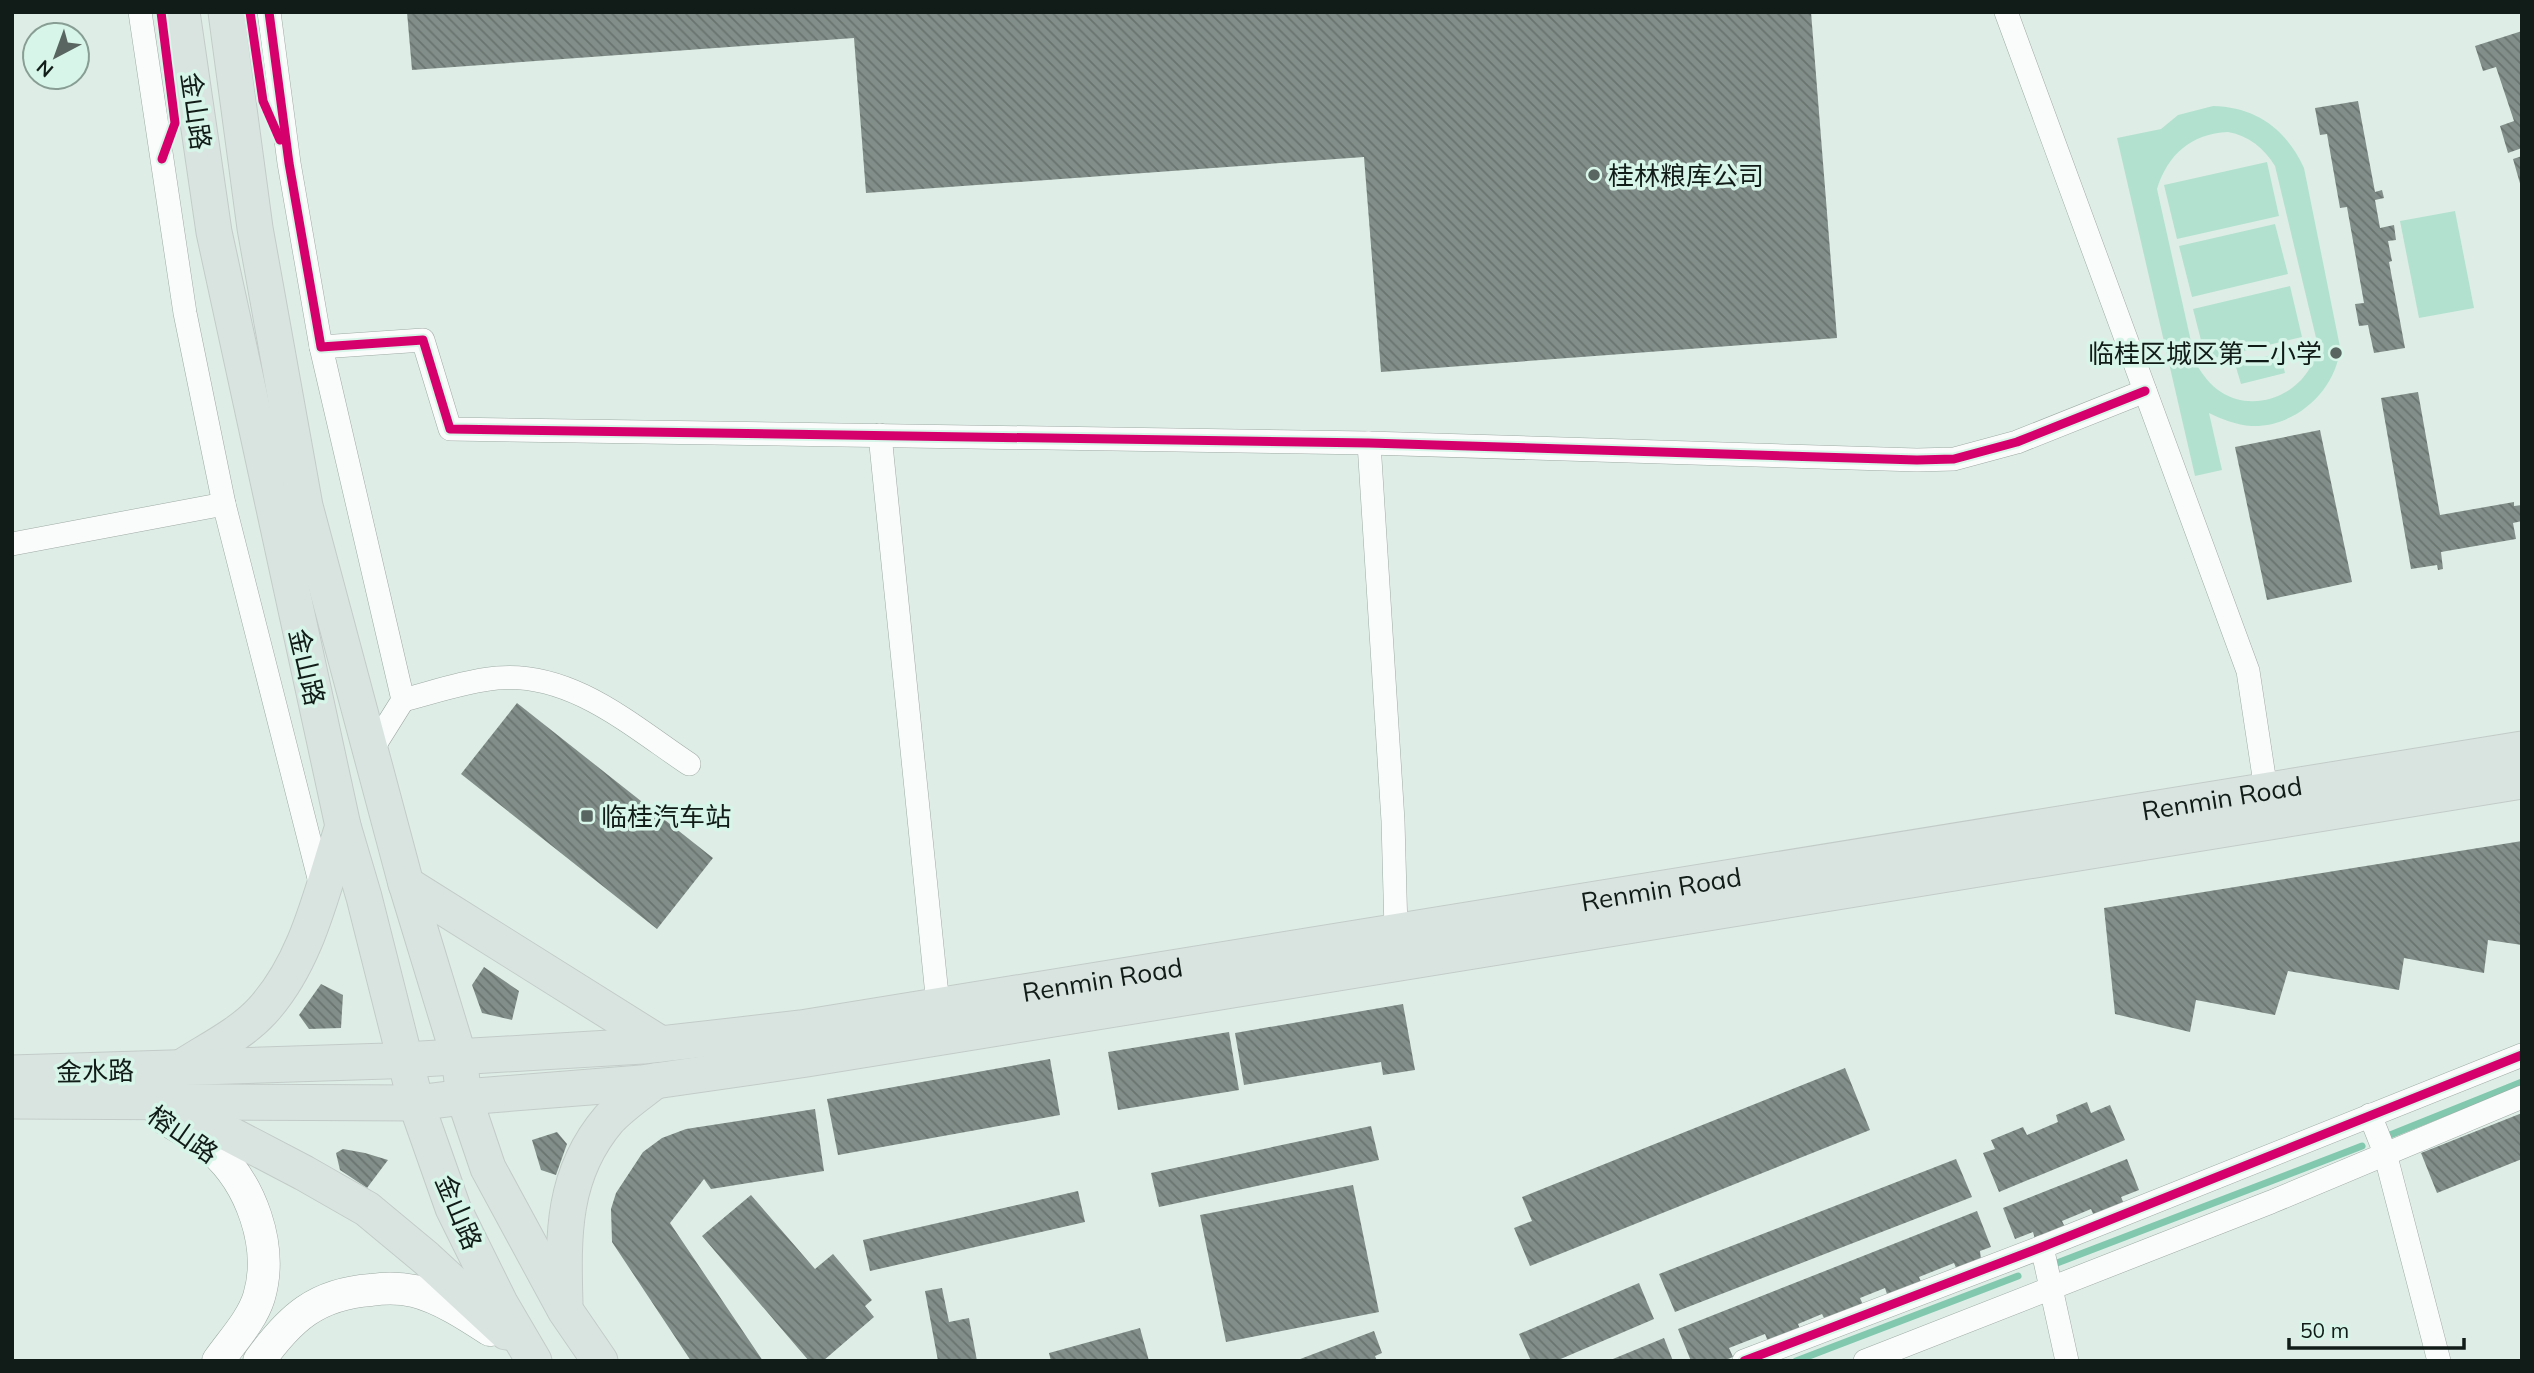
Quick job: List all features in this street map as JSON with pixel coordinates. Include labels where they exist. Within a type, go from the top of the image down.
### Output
[{"type":"main road","name":"金山路","points":[[182,12],[214,232],[343,826],[407,1060],[416,1103],[453,1208],[500,1303],[532,1357]]},
{"type":"main road","name":"金山路","points":[[226,12],[255,228],[305,506],[406,884],[459,1057],[464,1097],[488,1168],[565,1310],[600,1361]]},
{"type":"main road","name":"Renmin Road","points":[[804,1044],[938,1005],[2522,749]]},
{"type":"main road","name":"Renmin Road","points":[[804,1044],[2522,781]]},
{"type":"main road","points":[[179,1069],[261,1012],[288,975],[299,953],[343,826]]},
{"type":"main road","points":[[406,884],[661,1044]]},
{"type":"main road","name":"金水路","points":[[12,1073],[407,1060],[661,1044],[804,1044]]},
{"type":"main road","points":[[12,1101],[416,1103],[655,1081],[804,1044]]},
{"type":"main road","points":[[565,1310],[563,1244],[575,1174],[591,1144],[611,1117],[655,1081]]},
{"type":"main road","points":[[133,1100],[216,1127],[367,1209],[426,1258],[532,1357]]},
{"type":"main road","name":"榕山路","points":[[133,1100],[213,1150],[230,1169],[256,1215],[264,1271],[259,1298],[245,1324],[218,1361]]},
{"type":"main road","points":[[259,1361],[296,1317],[319,1301],[338,1295],[387,1288],[414,1291],[457,1309],[532,1357]]},
{"type":"street","points":[[140,12],[185,313],[224,504],[322,888]]},
{"type":"street","points":[[270,12],[289,163],[321,347],[404,700]]},
{"type":"street","points":[[2006,12],[2248,671],[2266,790]]},
{"type":"street","points":[[321,347],[423,340],[450,429],[1369,443],[1903,460],[1954,459],[2017,442],[2145,391]]},
{"type":"street","points":[[880,435],[938,1005]]},
{"type":"street","points":[[1369,443],[1396,930]]},
{"type":"street","points":[[12,544],[224,504]]},
{"type":"street","points":[[371,751],[404,700],[476,681],[501,678],[557,684],[591,699],[689,764]]},
{"type":"street","points":[[1744,1361],[2042,1247],[2522,1055]]},
{"type":"street","points":[[1865,1361],[2271,1202],[2522,1097]]},
{"type":"street","points":[[2370,1115],[2385,1153],[2439,1361]]},
{"type":"street","points":[[2042,1247],[2067,1361]]},
{"type":"green space","points":[[2213,106],[2243,111],[2268,123],[2297,154],[2304,168],[2340,347],[2331,378],[2322,391],[2298,413],[2283,421],[2251,426],[2209,413],[2222,470],[2195,476],[2117,138],[2161,129],[2178,115]],"holes":[[[2228,132],[2243,136],[2255,144],[2275,166],[2317,342],[2307,373],[2296,385],[2283,394],[2252,401],[2236,399],[2221,392],[2207,380],[2196,364],[2157,189],[2168,166],[2183,148],[2203,137]]]},
{"type":"green space","points":[[2267,162],[2279,216],[2177,239],[2164,185]]},
{"type":"green space","points":[[2455,211],[2474,308],[2419,318],[2400,221]]},
{"type":"green space","points":[[2275,224],[2288,274],[2192,297],[2179,246]]},
{"type":"green space","points":[[2290,286],[2302,337],[2206,360],[2193,309]]},
{"type":"green space","points":[[2280,353],[2285,373],[2241,384],[2235,364]]},
{"type":"building","name":"桂林粮库公司","points":[[407,12],[1811,12],[1837,338],[1381,372],[1364,157],[866,193],[854,38],[412,70]]},
{"type":"building","points":[[2522,31],[2522,148],[2508,153],[2500,126],[2514,121],[2496,67],[2483,71],[2475,46]]},
{"type":"building","points":[[2358,101],[2375,192],[2382,190],[2384,198],[2375,200],[2380,228],[2394,225],[2396,240],[2388,241],[2392,261],[2389,262],[2405,348],[2374,353],[2368,325],[2359,326],[2355,304],[2364,303],[2347,207],[2340,208],[2327,134],[2320,135],[2315,108]]},
{"type":"building","points":[[2522,156],[2522,187],[2521,187],[2513,159]]},
{"type":"building","points":[[2418,392],[2440,515],[2514,502],[2514,506],[2522,505],[2522,521],[2513,523],[2516,539],[2441,552],[2443,569],[2438,570],[2437,565],[2411,569],[2381,398]]},
{"type":"building","points":[[2320,430],[2352,582],[2267,600],[2235,447]]},
{"type":"building","name":"临桂汽车站","points":[[517,703],[713,858],[657,929],[461,774]]},
{"type":"building","points":[[2522,841],[2522,945],[2488,940],[2484,973],[2404,958],[2399,990],[2288,971],[2275,1015],[2196,1000],[2190,1032],[2115,1014],[2104,908]]},
{"type":"building","points":[[484,967],[519,991],[512,1020],[482,1013],[472,985]]},
{"type":"building","points":[[321,984],[343,995],[341,1028],[309,1029],[299,1015]]},
{"type":"building","points":[[1403,1004],[1415,1070],[1383,1075],[1381,1062],[1244,1085],[1235,1033]]},
{"type":"building","points":[[1229,1032],[1239,1090],[1118,1110],[1108,1052]]},
{"type":"building","points":[[1050,1059],[1060,1115],[838,1155],[827,1099]]},
{"type":"building","points":[[1845,1068],[1870,1130],[1530,1266],[1514,1228],[1532,1221],[1522,1197]]},
{"type":"building","points":[[2087,1102],[2091,1113],[2110,1105],[2125,1140],[1999,1192],[1983,1153],[1995,1149],[1991,1140],[2023,1127],[2027,1135],[2058,1122],[2056,1115]]},
{"type":"building","points":[[815,1109],[824,1171],[711,1189],[704,1179],[670,1223],[763,1361],[691,1361],[612,1242],[611,1209],[616,1193],[643,1152],[662,1138],[686,1129]]},
{"type":"building","points":[[2522,1113],[2522,1159],[2437,1193],[2421,1153]]},
{"type":"building","points":[[1371,1126],[1379,1160],[1159,1207],[1151,1173]]},
{"type":"building","points":[[557,1132],[567,1144],[556,1175],[541,1170],[532,1140]]},
{"type":"building","points":[[343,1149],[388,1160],[367,1188],[340,1170],[336,1153]]},
{"type":"building","points":[[1956,1159],[1972,1197],[1675,1312],[1659,1274]]},
{"type":"building","points":[[2127,1159],[2139,1190],[2121,1197],[2124,1204],[2094,1216],[2091,1209],[2062,1221],[2065,1227],[2035,1239],[2033,1232],[2015,1239],[2003,1208]]},
{"type":"building","points":[[1353,1185],[1379,1312],[1226,1342],[1200,1215]]},
{"type":"building","points":[[1078,1191],[1085,1222],[870,1271],[863,1240]]},
{"type":"building","points":[[751,1195],[815,1269],[833,1254],[872,1300],[865,1306],[874,1317],[823,1361],[809,1361],[702,1236]]},
{"type":"building","points":[[1977,1211],[1991,1247],[1980,1251],[1981,1260],[1957,1270],[1954,1263],[1919,1277],[1922,1284],[1888,1297],[1885,1288],[1860,1298],[1864,1307],[1826,1322],[1822,1314],[1798,1324],[1801,1331],[1769,1344],[1765,1334],[1729,1348],[1733,1357],[1723,1361],[1691,1361],[1678,1329]]},
{"type":"building","points":[[1639,1283],[1654,1319],[1556,1361],[1531,1361],[1519,1334]]},
{"type":"building","points":[[942,1288],[949,1322],[969,1318],[977,1361],[938,1361],[925,1291]]},
{"type":"building","points":[[1140,1328],[1149,1361],[1051,1361],[1049,1353]]},
{"type":"building","points":[[1374,1331],[1382,1353],[1375,1356],[1377,1361],[1295,1361]]},
{"type":"building","points":[[1664,1338],[1673,1361],[1608,1361]]},
{"type":"waterway","points":[[2385,1137],[2522,1082]]},
{"type":"waterway","points":[[2057,1263],[2362,1146]]},
{"type":"waterway","points":[[1796,1361],[2018,1276]]},
{"type":"cycle path","points":[[161,12],[175,123],[162,159]]},
{"type":"cycle path","points":[[250,12],[263,101],[280,140]]},
{"type":"cycle path","points":[[269,12],[289,163],[321,347],[423,340],[450,429],[1369,443],[1917,460],[1954,459],[2017,442],[2145,391]]},
{"type":"cycle path","points":[[1744,1361],[2042,1247],[2522,1055]]},
{"type":"place","name":"桂林粮库公司","points":[[1594,175]]},
{"type":"place","name":"临桂区城区第二小学","points":[[2336,353]]},
{"type":"place","name":"临桂汽车站","points":[[587,816]]}]
